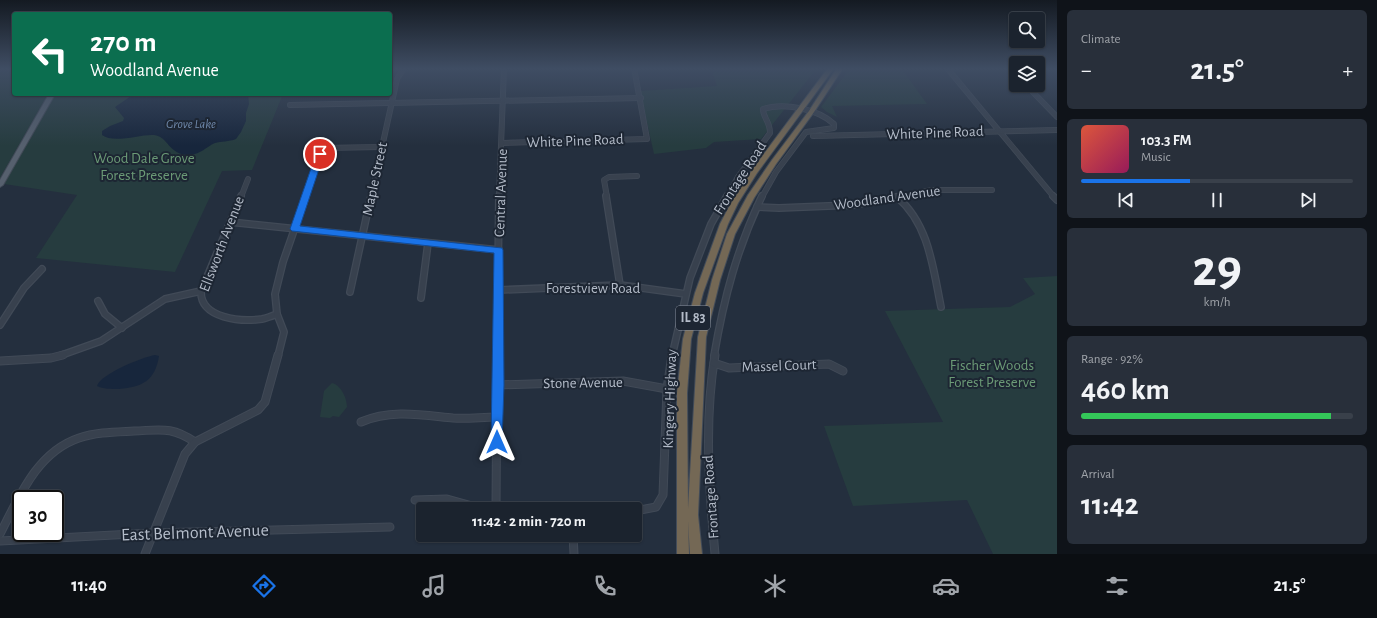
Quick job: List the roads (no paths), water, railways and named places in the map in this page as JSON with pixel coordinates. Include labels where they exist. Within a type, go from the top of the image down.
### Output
[{"type":"highway","name":"Kingery Highway","points":[[683,554],[682,393],[687,340],[699,293],[724,224],[735,203],[754,172],[813,94]]},
{"type":"highway","name":"Kingery Highway","points":[[696,554],[693,515],[702,337],[716,280],[731,234],[751,196],[823,94]]},
{"type":"highway","points":[[693,515],[701,554]]},
{"type":"main road","points":[[0,185],[51,96]]},
{"type":"street","name":"Maple Street","points":[[350,292],[394,94]]},
{"type":"street","name":"Central Avenue","points":[[496,502],[499,187],[503,94]]},
{"type":"street","points":[[290,105],[641,98],[640,94]]},
{"type":"street","points":[[968,94],[1057,200]]},
{"type":"street","points":[[1035,94],[1057,117]]},
{"type":"street","name":"White Pine Road","points":[[502,143],[647,139],[641,98]]},
{"type":"street","name":"Frontage Road","points":[[642,510],[653,509],[662,502],[664,488],[667,389],[671,359],[690,278],[711,224],[738,177],[770,133],[770,124],[763,113],[763,108],[773,105],[811,112],[829,119],[834,124],[834,128],[806,132],[781,164],[767,186],[749,225],[731,274],[716,341],[708,414],[708,457],[711,520],[716,554]]},
{"type":"street","name":"White Pine Road","points":[[813,136],[1057,130]]},
{"type":"street","points":[[145,554],[152,533],[185,454],[195,442],[248,416],[258,410],[265,402],[284,332],[284,327],[277,314],[275,305],[278,280],[322,148],[382,147]]},
{"type":"street","points":[[620,285],[604,180],[610,178],[637,176]]},
{"type":"street","name":"Ellsworth Avenue","points":[[248,180],[201,291],[201,297],[212,312],[255,319],[277,314]]},
{"type":"street","name":"Woodland Avenue","points":[[757,207],[779,208],[853,206],[932,190],[992,190]]},
{"type":"street","points":[[897,198],[903,201],[908,207],[926,236],[941,307]]},
{"type":"street","points":[[230,222],[499,250]]},
{"type":"street","points":[[422,298],[428,243]]},
{"type":"street","points":[[0,325],[24,286],[42,269]]},
{"type":"street","name":"Forestview Road","points":[[499,290],[620,285],[686,294]]},
{"type":"street","points":[[0,361],[58,357],[85,348],[122,328],[166,300],[182,294],[201,291]]},
{"type":"street","points":[[98,301],[105,314],[122,328]]},
{"type":"street","name":"Massel Court","points":[[714,363],[729,368],[829,364],[843,371]]},
{"type":"street","name":"Stone Avenue","points":[[498,385],[623,381],[667,389]]},
{"type":"street","points":[[361,422],[376,416],[384,415],[418,414],[456,418],[497,417]]},
{"type":"street","points":[[0,534],[31,474],[45,458],[65,444],[83,436],[100,432],[157,430],[176,431],[195,442]]},
{"type":"street","points":[[415,500],[447,499],[458,502]]},
{"type":"street","name":"East Belmont Avenue","points":[[0,541],[152,533],[390,527]]},
{"type":"street","points":[[573,542],[574,554]]},
{"type":"water","name":"Grove Lake","points":[[131,96],[248,96],[249,104],[246,113],[246,121],[236,139],[215,143],[200,152],[190,155],[177,152],[159,136],[148,135],[113,139],[102,135],[102,131],[123,121],[124,118],[115,107]]},
{"type":"water","points":[[155,355],[159,356],[157,365],[151,377],[141,384],[134,387],[119,389],[97,386],[100,381],[114,371],[141,359]]},
{"type":"park label","name":"Wood Dale Grove Forest Preserve","points":[[144,166]]},
{"type":"park label","name":"Fischer Woods Forest Preserve","points":[[992,374]]}]
